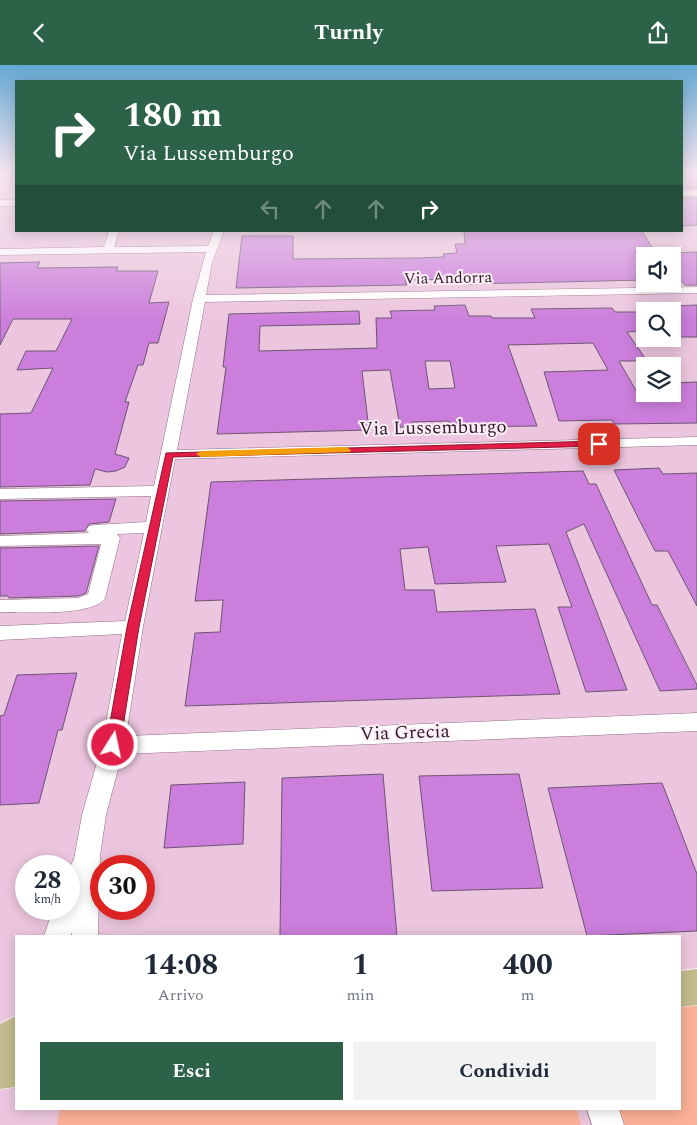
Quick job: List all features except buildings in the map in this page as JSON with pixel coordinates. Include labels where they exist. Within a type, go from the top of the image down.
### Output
[{"type":"main road","points":[[681,989],[697,987]]},
{"type":"main road","points":[[0,1045],[15,1036]]},
{"type":"main road","points":[[0,1071],[15,1068]]},
{"type":"street","points":[[108,250],[114,232]]},
{"type":"street","points":[[85,935],[87,856],[94,815],[113,745],[133,627],[162,491],[199,299],[211,249],[219,232]]},
{"type":"street","points":[[0,253],[211,249]]},
{"type":"street","name":"Via Andorra","points":[[199,299],[697,290]]},
{"type":"street","name":"Via Lussemburgo","points":[[169,455],[697,441]]},
{"type":"street","points":[[0,494],[162,491]]},
{"type":"street","points":[[0,533],[153,532]]},
{"type":"street","points":[[0,541],[111,538],[153,532]]},
{"type":"street","points":[[0,606],[79,604],[96,598],[111,538]]},
{"type":"street","points":[[0,633],[133,627]]},
{"type":"street","name":"Via Grecia","points":[[113,745],[697,722]]},
{"type":"street","points":[[80,874],[87,856]]},
{"type":"street","points":[[57,935],[62,920]]},
{"type":"street","points":[[604,1110],[608,1125]]},
{"type":"shaded area","points":[[697,1004],[697,1125],[621,1125],[616,1110],[681,1110],[681,1006]]},
{"type":"shaded area","points":[[60,1110],[577,1110],[581,1125],[57,1125]]},
{"type":"slow traffic","points":[[201,454],[346,450]]},
{"type":"route","points":[[113,745],[133,627],[169,455],[599,444]]}]
